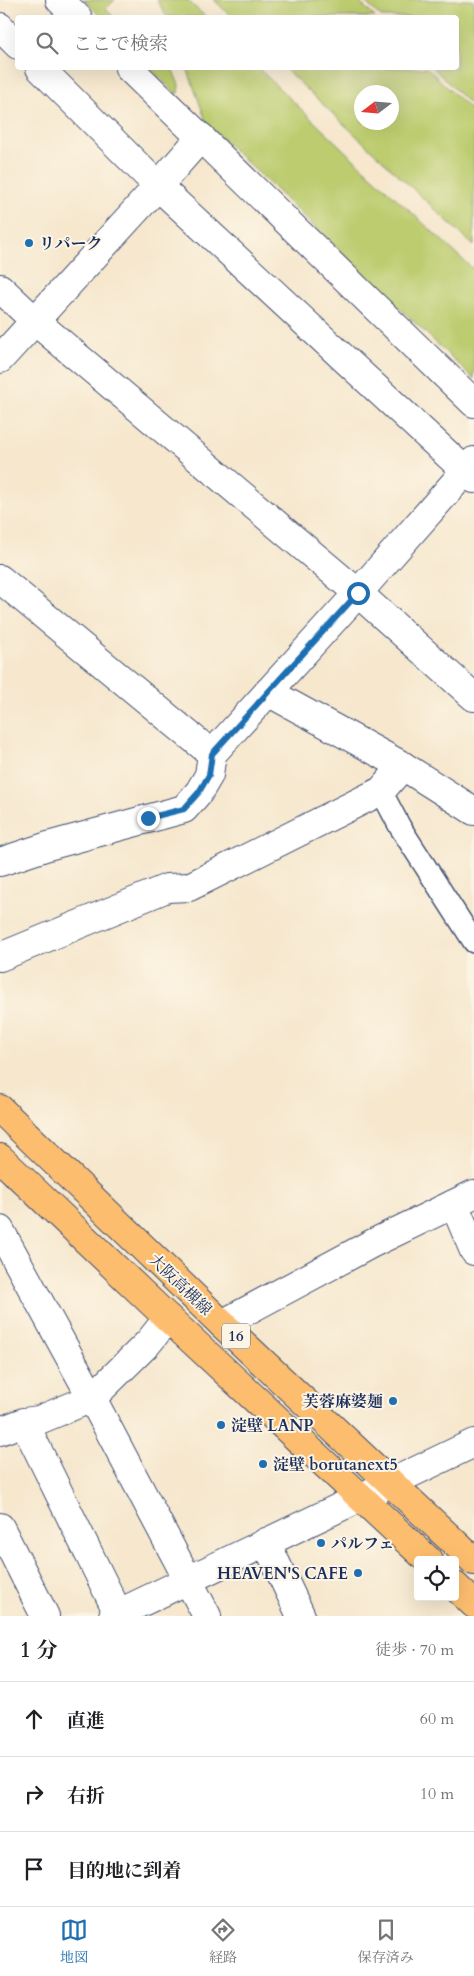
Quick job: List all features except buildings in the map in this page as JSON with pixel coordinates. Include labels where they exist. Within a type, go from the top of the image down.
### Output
[{"type":"main road","name":"大阪高槻線","points":[[0,1108],[222,1324],[474,1560]]},
{"type":"main road","name":"大阪高槻線","points":[[0,1158],[168,1318],[424,1556]]},
{"type":"main road","points":[[459,1590],[474,1604]]},
{"type":"street","points":[[60,0],[75,15]]},
{"type":"street","points":[[0,27],[15,42]]},
{"type":"street","points":[[0,862],[48,846],[184,809],[199,792],[209,775],[212,754],[471,470],[158,186],[42,70]]},
{"type":"street","points":[[131,70],[474,403]]},
{"type":"street","points":[[0,359],[158,186],[200,137]]},
{"type":"street","points":[[0,288],[35,321],[358,593],[474,697]]},
{"type":"street","points":[[0,579],[212,754]]},
{"type":"street","points":[[268,692],[403,766],[474,811]]},
{"type":"street","points":[[0,957],[168,888],[188,887],[381,791],[403,766]]},
{"type":"street","points":[[381,791],[400,827],[474,942]]},
{"type":"street","points":[[222,1324],[371,1244],[464,1199],[474,1251]]},
{"type":"street","points":[[0,1230],[92,1398],[207,1616]]},
{"type":"street","points":[[168,1318],[148,1343],[92,1398],[39,1420],[12,1426],[115,1615],[474,1443]]},
{"type":"street","points":[[0,1527],[45,1616]]},
{"type":"street","points":[[266,1542],[301,1616]]},
{"type":"green space","points":[[84,0],[115,0],[106,9],[112,15],[99,15]]},
{"type":"green space","points":[[157,0],[187,0],[204,15],[166,15]]},
{"type":"green space","points":[[214,0],[357,0],[373,15],[230,15]]},
{"type":"green space","points":[[363,0],[474,0],[474,108],[435,70],[459,70],[459,15],[379,15]]},
{"type":"green space","points":[[152,70],[173,70],[179,85],[178,93],[175,93]]},
{"type":"green space","points":[[188,70],[260,70],[474,270],[474,379],[207,124]]},
{"type":"green space","points":[[286,70],[429,70],[474,113],[474,246]]},
{"type":"place","name":"リパーク","points":[[29,243]]},
{"type":"place","name":"芙蓉麻婆麺","points":[[393,1401]]},
{"type":"place","name":"淀壁 LANP","points":[[221,1425]]},
{"type":"place","name":"淀壁 borutanext5","points":[[263,1464]]},
{"type":"place","name":"パルフェ","points":[[321,1543]]},
{"type":"place","name":"HEAVEN'S CAFE","points":[[358,1573]]},
{"type":"route","points":[[148,818],[184,809],[199,792],[209,775],[212,754],[358,593]]}]
